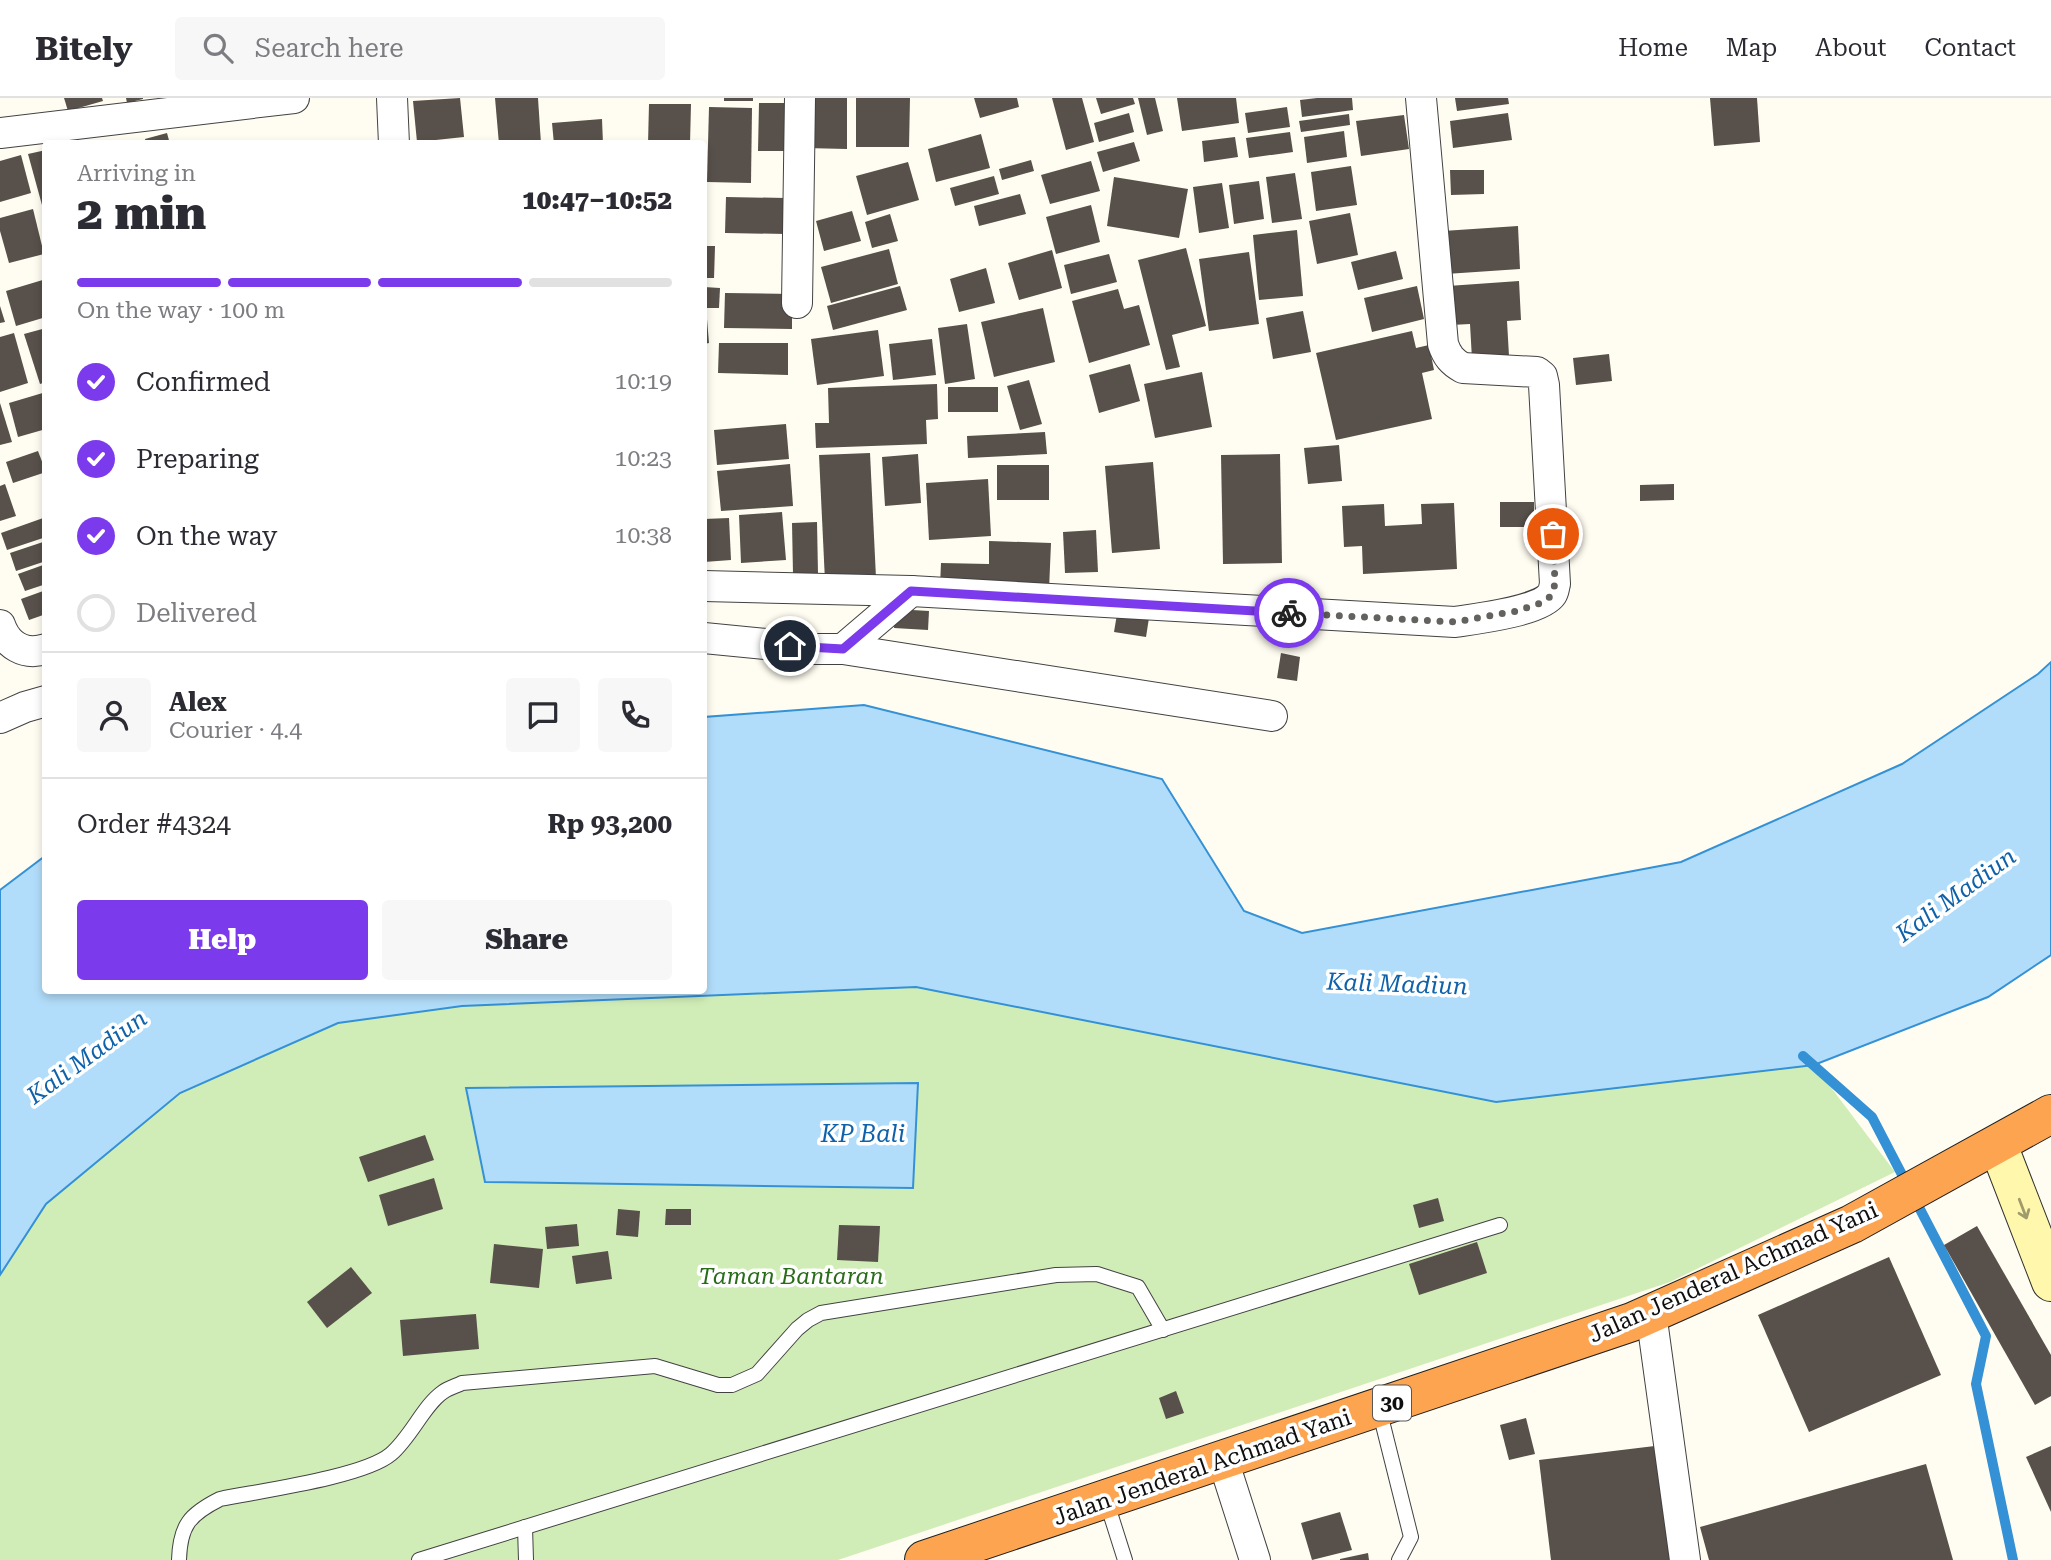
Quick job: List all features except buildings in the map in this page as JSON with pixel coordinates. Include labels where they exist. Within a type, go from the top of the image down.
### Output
[{"type":"highway","name":"Jalan Jenderal Achmad Yani","points":[[924,1560],[982,1551],[1106,1499],[1632,1322],[1852,1224],[2051,1114]]},
{"type":"street","points":[[0,133],[283,98]]},
{"type":"street","points":[[392,98],[394,140]]},
{"type":"street","points":[[797,303],[800,98]]},
{"type":"street","points":[[707,586],[911,591],[1455,622],[1517,611],[1541,603],[1551,596],[1555,584],[1545,385],[1537,372],[1463,368],[1452,362],[1446,352],[1443,344],[1422,98]]},
{"type":"street","points":[[843,649],[911,591]]},
{"type":"street","points":[[2,632],[20,650],[42,650]]},
{"type":"street","points":[[707,638],[843,649],[1272,716]]},
{"type":"street","points":[[0,718],[42,702]]},
{"type":"street","points":[[1982,1153],[2051,1282]]},
{"type":"street","points":[[1651,1313],[1685,1560]]},
{"type":"street","points":[[1223,1460],[1255,1560]]},
{"type":"lane","points":[[419,1560],[1500,1225]]},
{"type":"lane","points":[[180,1560],[184,1528],[190,1518],[202,1508],[220,1499],[352,1472],[391,1455],[418,1424],[434,1399],[445,1390],[462,1383],[655,1366],[718,1385],[732,1385],[757,1374],[797,1329],[821,1313],[1056,1275],[1097,1273],[1138,1287],[1163,1330]]},
{"type":"lane","points":[[1378,1408],[1411,1537],[1399,1560]]},
{"type":"lane","points":[[1106,1499],[1125,1560]]},
{"type":"lane","points":[[526,1527],[526,1560]]},
{"type":"green space","name":"Taman Bantaran","points":[[916,987],[1496,1102],[1814,1065],[1895,1172],[1670,1282],[838,1560],[0,1560],[0,1275],[46,1204],[180,1093],[337,1023],[462,1006]]},
{"type":"water","name":"Kali Madiun","points":[[2051,662],[2051,955],[1988,997],[1814,1065],[1496,1102],[916,987],[462,1006],[338,1023],[180,1093],[46,1204],[0,1275],[0,890],[42,858],[42,994],[707,994],[707,717],[864,705],[1162,779],[1244,911],[1302,933],[1681,862],[1902,764],[2038,674]]},
{"type":"water","name":"KP Bali","points":[[918,1083],[913,1188],[485,1182],[466,1088]]},
{"type":"waterway","points":[[1803,1056],[1872,1117],[1986,1336],[1976,1384],[2013,1560]]},
{"type":"way so far","points":[[1289,613],[1455,622],[1517,611],[1541,603],[1551,596],[1555,584],[1553,534]]},
{"type":"route","points":[[790,646],[843,649],[911,591],[1289,613]]}]
